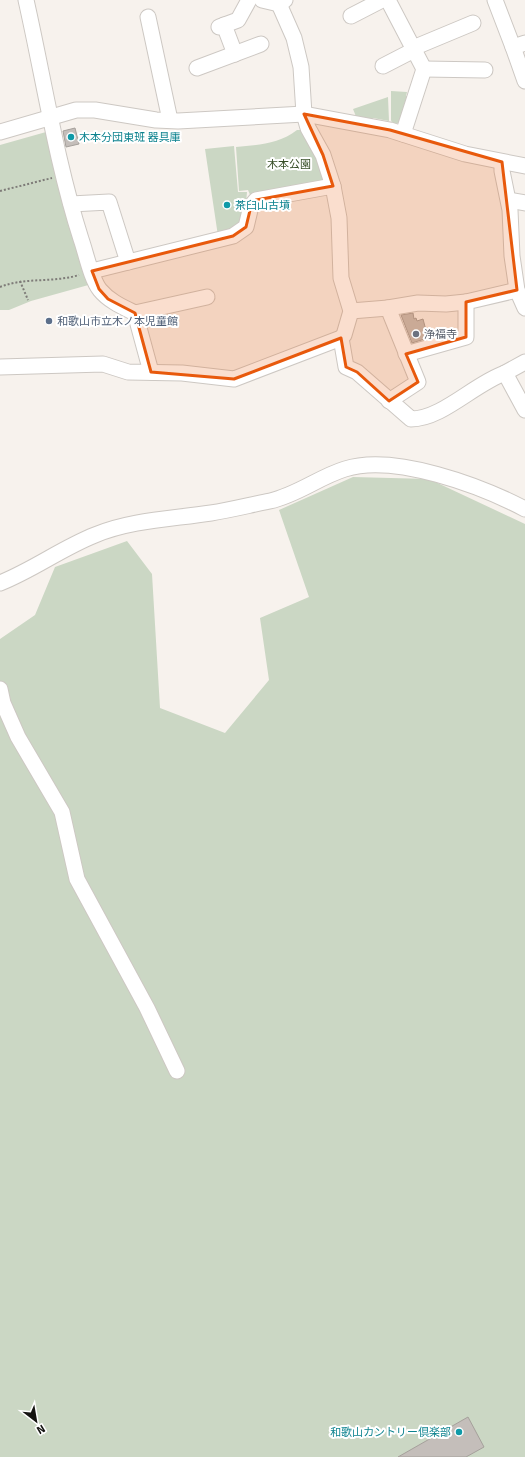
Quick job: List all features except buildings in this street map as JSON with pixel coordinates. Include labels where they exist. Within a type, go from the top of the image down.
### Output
[{"type":"street","points":[[26,0],[63,175],[92,271],[99,289],[108,299],[135,314],[207,297]]},
{"type":"street","points":[[235,54],[221,26],[238,20],[249,0]]},
{"type":"street","points":[[0,367],[103,364],[128,372],[151,372],[234,379],[341,338],[344,335],[351,311],[341,278],[339,218],[333,186],[323,155],[308,128],[304,114],[301,67],[294,38],[281,1],[262,0]]},
{"type":"street","points":[[351,16],[382,0]]},
{"type":"street","points":[[388,0],[424,69],[403,134]]},
{"type":"street","points":[[495,0],[519,45],[525,81]]},
{"type":"street","points":[[148,17],[170,120]]},
{"type":"street","points":[[383,66],[413,49],[473,23]]},
{"type":"street","points":[[197,68],[261,44]]},
{"type":"street","points":[[424,69],[485,70]]},
{"type":"street","points":[[0,132],[76,110],[95,110],[156,120],[304,114],[349,121],[403,134],[502,167],[525,166]]},
{"type":"street","points":[[502,167],[509,200],[512,256],[517,290],[525,308]]},
{"type":"street","points":[[92,271],[233,236],[246,227],[251,206],[256,200],[333,186]]},
{"type":"street","points":[[509,200],[525,202]]},
{"type":"street","points":[[71,204],[109,202],[128,262]]},
{"type":"street","points":[[351,311],[388,308],[418,303],[446,304],[466,302],[517,290]]},
{"type":"street","points":[[406,354],[466,337],[466,302]]},
{"type":"street","points":[[388,308],[418,382],[389,401]]},
{"type":"street","points":[[135,314],[151,372]]},
{"type":"street","points":[[341,338],[346,367],[357,372],[411,419],[420,419],[430,416],[491,378],[505,373],[525,362]]},
{"type":"street","points":[[505,373],[525,410]]},
{"type":"street","points":[[0,583],[20,575],[95,535],[160,519],[210,513],[284,498],[345,469],[372,465],[408,469],[445,476],[508,500],[525,509]]},
{"type":"street","points":[[0,689],[3,703],[18,737],[62,812],[77,879],[147,1008],[177,1071]]},
{"type":"path","points":[[0,191],[63,175]]},
{"type":"path","points":[[0,287],[20,282],[61,279],[92,271]]},
{"type":"path","points":[[20,282],[28,300]]},
{"type":"highlighted area","points":[[304,114],[390,130],[502,162],[517,290],[466,302],[466,337],[406,354],[418,382],[389,401],[357,372],[346,367],[341,338],[234,379],[151,372],[135,313],[108,299],[99,289],[92,271],[233,236],[246,227],[251,206],[256,200],[333,186],[323,155]]},
{"type":"green space","points":[[391,91],[407,92],[406,96],[409,97],[401,121],[396,124],[392,123],[391,120]]},
{"type":"green space","points":[[388,97],[389,121],[373,118],[372,121],[357,119],[353,109]]},
{"type":"green space","name":"木本公園","points":[[297,130],[301,130],[306,134],[327,183],[251,197],[248,190],[239,191],[236,147],[276,141]]},
{"type":"green space","points":[[46,132],[49,136],[92,284],[31,301],[9,310],[0,310],[0,145]]},
{"type":"green space","points":[[234,146],[238,192],[247,192],[244,226],[218,236],[205,149]]},
{"type":"green space","name":"和歌山カントリー倶楽部","points":[[353,477],[429,479],[525,524],[525,1457],[0,1457],[0,639],[35,615],[55,567],[127,541],[152,574],[160,708],[225,733],[269,680],[260,618],[309,597],[279,510]]},
{"type":"place","name":"木本分団東班 器具庫","points":[[71,137]]},
{"type":"place","name":"茶臼山古墳","points":[[227,205]]},
{"type":"place","name":"和歌山市立木ノ本児童館","points":[[49,321]]},
{"type":"place","name":"浄福寺","points":[[416,334]]},
{"type":"place","name":"和歌山カントリー倶楽部","points":[[459,1432]]}]
